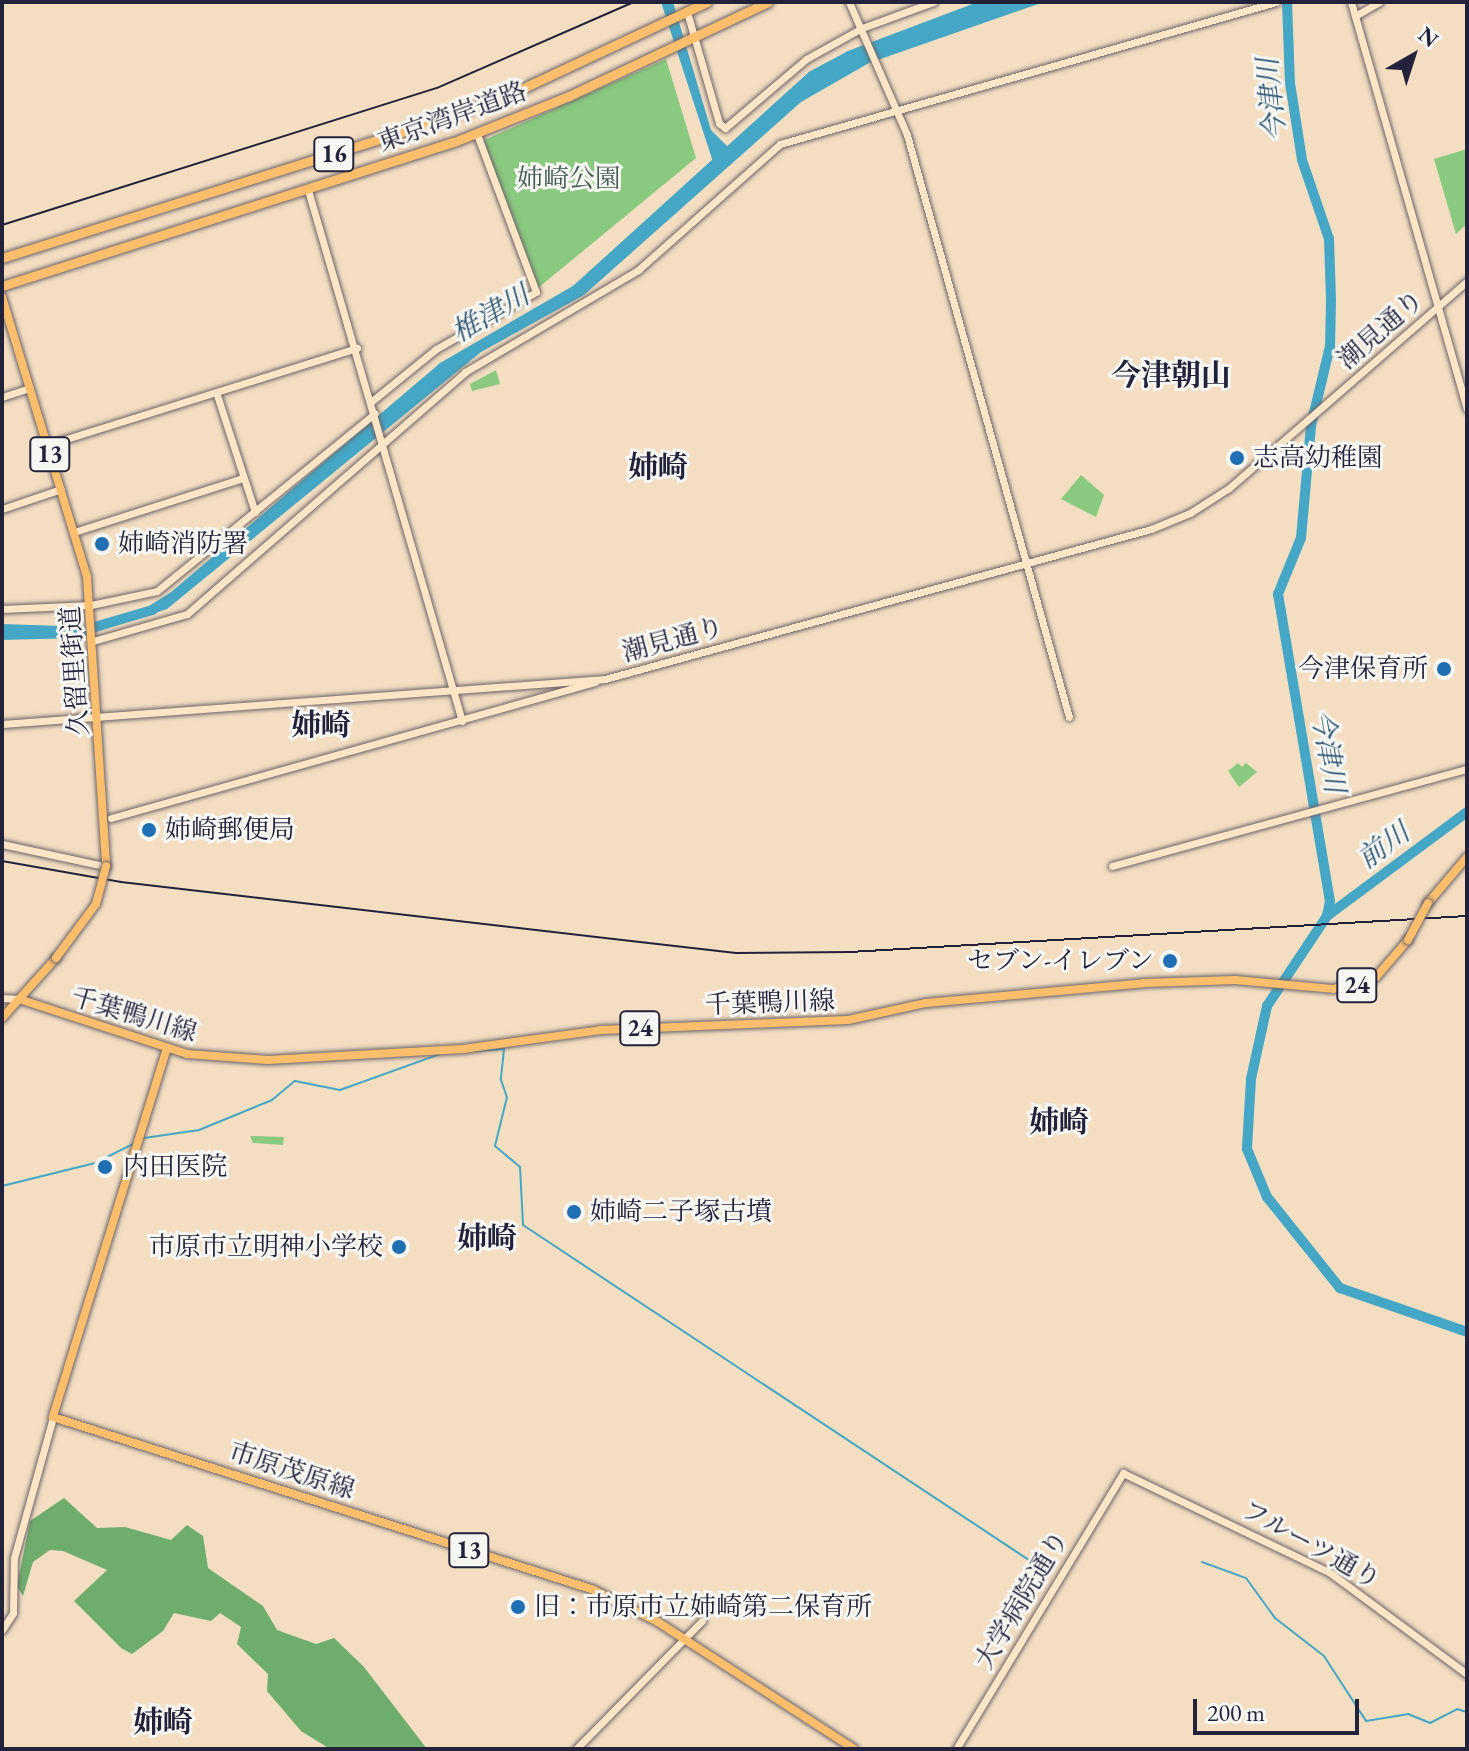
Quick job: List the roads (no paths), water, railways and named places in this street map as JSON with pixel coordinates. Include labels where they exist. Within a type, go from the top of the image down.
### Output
[{"type":"highway","name":"東京湾岸道路","points":[[2,258],[445,118],[707,2]]},
{"type":"highway","name":"東京湾岸道路","points":[[2,286],[477,134],[768,2]]},
{"type":"main road","name":"久留里街道","points":[[2,297],[74,532],[91,609],[102,766],[103,882],[86,922],[2,1018]]},
{"type":"main road","name":"千葉鴨川線","points":[[19,999],[167,1048],[255,1060],[463,1049],[593,1030],[848,1020],[926,1003],[1102,986],[1217,979],[1333,989],[1366,982],[1385,970],[1408,940],[1428,903],[1467,857]]},
{"type":"main road","points":[[53,1417],[167,1048]]},
{"type":"main road","name":"市原茂原線","points":[[53,1417],[594,1590],[683,1638],[854,1749]]},
{"type":"street","points":[[849,2],[898,108],[1069,717]]},
{"type":"street","points":[[687,12],[719,123],[725,128],[783,75],[862,28],[933,2]]},
{"type":"street","points":[[93,639],[187,614],[383,440],[465,372],[638,270],[780,144],[1276,2]]},
{"type":"street","points":[[1351,2],[1467,409]]},
{"type":"street","points":[[1355,16],[1379,2]]},
{"type":"street","points":[[372,401],[436,349],[536,292],[477,134]]},
{"type":"street","points":[[308,190],[357,348],[462,721]]},
{"type":"street","name":"潮見通り","points":[[2,724],[605,679],[1026,564],[1190,513],[1229,488],[1467,281]]},
{"type":"street","points":[[47,445],[217,395],[357,348]]},
{"type":"street","points":[[2,397],[30,388]]},
{"type":"street","points":[[217,395],[255,512]]},
{"type":"street","points":[[2,609],[91,609],[157,591],[376,416]]},
{"type":"street","points":[[74,532],[243,478]]},
{"type":"street","points":[[2,509],[61,489]]},
{"type":"street","points":[[111,818],[605,679]]},
{"type":"street","points":[[1112,866],[1467,769]]},
{"type":"street","points":[[2,844],[99,865]]},
{"type":"street","points":[[2,998],[19,999]]},
{"type":"street","points":[[2,1630],[13,1613],[20,1531],[53,1417]]},
{"type":"street","name":"フルーツ通り","points":[[1123,1473],[1329,1572],[1467,1674]]},
{"type":"street","name":"大学病院通り","points":[[956,1749],[1123,1473]]},
{"type":"street","points":[[576,1749],[702,1621]]},
{"type":"water","points":[[661,2],[673,2],[711,130],[728,147],[812,76],[849,56],[992,2],[1044,2],[869,63],[801,102],[584,295],[481,352],[167,609],[78,638],[2,640],[2,624],[92,627],[152,610],[173,597],[443,367],[576,290],[713,162]]},
{"type":"waterway","name":"椎津川","points":[[91,628],[152,610],[173,597],[443,367],[576,290],[812,76],[849,56],[992,2]]},
{"type":"waterway","name":"今津川","points":[[1287,2],[1290,83],[1302,160],[1329,239],[1331,300],[1330,346],[1311,426],[1301,538],[1278,594],[1330,901],[1327,916],[1267,1006],[1251,1079],[1247,1149],[1267,1197],[1340,1288],[1467,1332]]},
{"type":"waterway","name":"前川","points":[[1327,916],[1467,812]]},
{"type":"waterway","points":[[474,1051],[504,1049],[501,1080],[507,1097],[495,1146],[520,1167],[523,1225],[1029,1560]]},
{"type":"waterway","points":[[144,1138],[199,1130],[272,1100],[295,1081],[340,1090],[440,1054]]},
{"type":"waterway","points":[[2,1186],[95,1163],[135,1143]]},
{"type":"waterway","points":[[1202,1562],[1246,1578],[1275,1618],[1324,1656],[1366,1721],[1408,1714],[1430,1723],[1457,1709],[1467,1712]]},
{"type":"railway","points":[[2,225],[437,88],[634,2]]},
{"type":"railway","points":[[2,861],[121,882],[736,953],[850,952],[1467,916]]},
{"type":"place","name":"志高幼稚園","points":[[1237,458]]},
{"type":"place","name":"姉崎消防署","points":[[102,544]]},
{"type":"place","name":"今津保育所","points":[[1444,669]]},
{"type":"place","name":"姉崎郵便局","points":[[149,830]]},
{"type":"place","name":"セブン-イレブン","points":[[1170,961]]},
{"type":"place","name":"内田医院","points":[[105,1167]]},
{"type":"place","name":"姉崎二子塚古墳","points":[[574,1212]]},
{"type":"place","name":"市原市立明神小学校","points":[[399,1247]]},
{"type":"place","name":"旧：市原市立姉崎第二保育所","points":[[518,1607]]},
{"type":"district","name":"今津朝山","points":[[1171,375]]},
{"type":"district","name":"姉崎","points":[[658,467]]},
{"type":"district","name":"姉崎","points":[[321,725]]},
{"type":"district","name":"姉崎","points":[[1059,1122]]},
{"type":"district","name":"姉崎","points":[[487,1238]]},
{"type":"district","name":"姉崎","points":[[163,1722]]},
{"type":"park label","name":"姉崎公園","points":[[569,179]]}]
